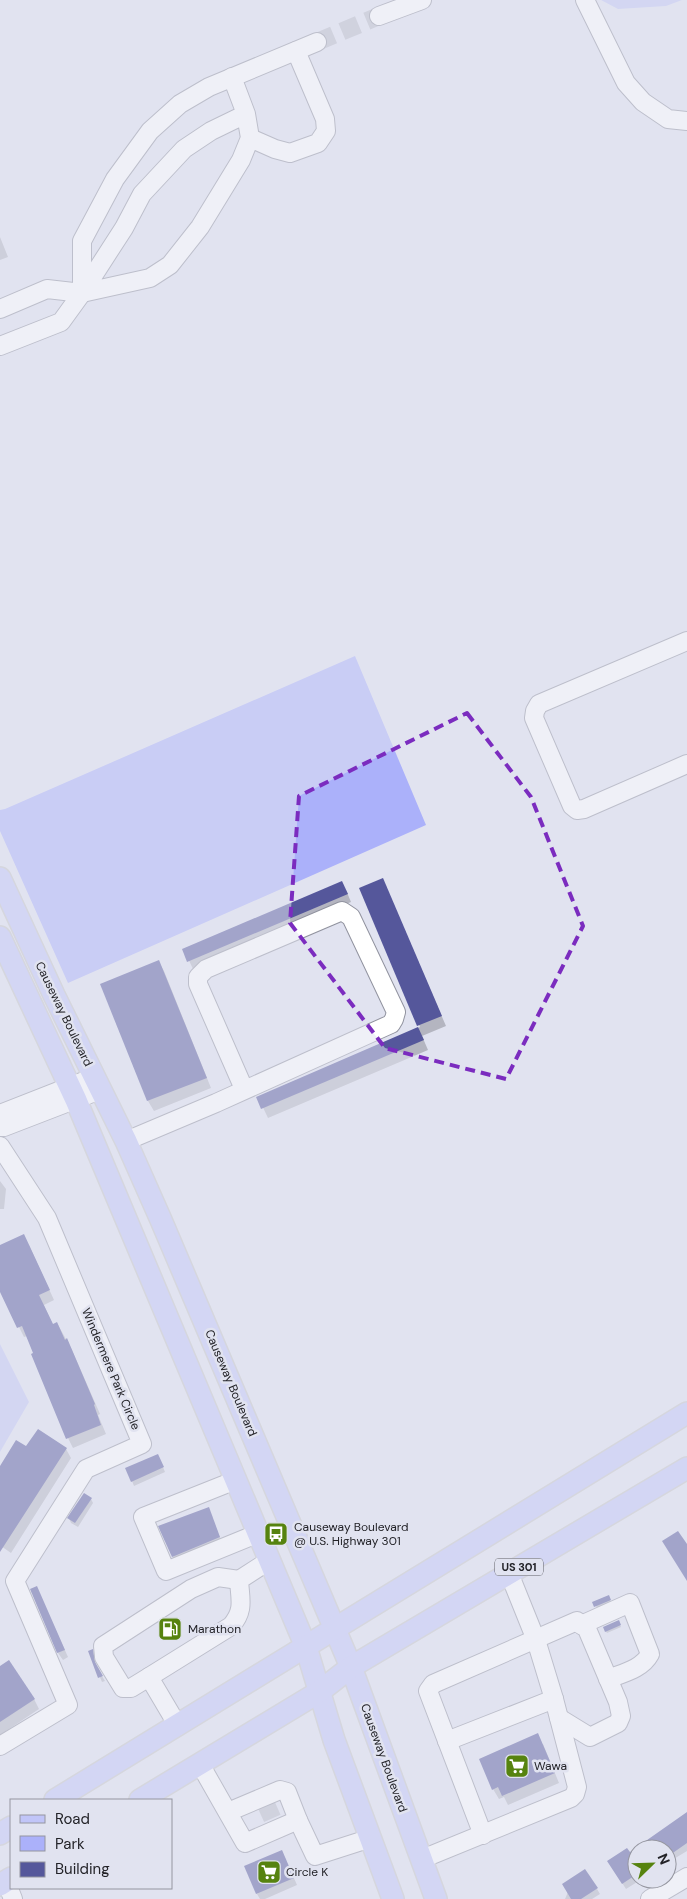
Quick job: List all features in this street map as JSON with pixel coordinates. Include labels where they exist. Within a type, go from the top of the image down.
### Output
[{"type":"main road","name":"Causeway Boulevard","points":[[0,878],[97,1084],[126,1141],[169,1238],[351,1667],[436,1899]]},
{"type":"main road","name":"Causeway Boulevard","points":[[0,937],[73,1094],[306,1647],[334,1740],[393,1899]]},
{"type":"main road","points":[[57,1799],[687,1413]]},
{"type":"main road","points":[[685,1475],[687,1450]]},
{"type":"main road","name":"US 301","points":[[142,1799],[320,1692],[351,1667],[509,1573],[685,1475]]},
{"type":"street","points":[[379,16],[422,0]]},
{"type":"street","points":[[588,1],[626,83],[643,102],[668,119],[687,121]]},
{"type":"street","points":[[82,293],[82,241],[116,179],[150,130],[180,104],[209,86],[317,42]]},
{"type":"street","points":[[250,138],[275,149],[290,152],[318,143],[326,131],[325,119],[296,51]]},
{"type":"street","points":[[0,309],[47,289],[82,293],[150,278],[170,264],[200,228],[241,160],[250,138],[246,114],[232,77]]},
{"type":"street","points":[[0,346],[61,322],[124,228],[142,194],[184,149],[211,131],[246,114]]},
{"type":"street","points":[[687,641],[539,704],[534,718],[572,806],[577,810],[584,809],[687,764]]},
{"type":"street","points":[[126,1141],[244,1089],[391,1024],[396,1012],[351,917],[347,913],[342,911],[203,971],[198,977],[198,984],[244,1089]]},
{"type":"street","points":[[0,1127],[4,1127],[97,1084]]},
{"type":"street","points":[[0,1114],[73,1094]]},
{"type":"street","name":"Windermere Park Circle","points":[[0,1146],[47,1218],[142,1444],[86,1469],[15,1581],[68,1705],[0,1746]]},
{"type":"street","points":[[236,1480],[143,1517],[166,1571],[259,1533]]},
{"type":"street","points":[[239,1580],[241,1608],[238,1617],[231,1626],[131,1688],[123,1688],[104,1657],[103,1646],[191,1589],[218,1578],[239,1580],[270,1560]]},
{"type":"street","points":[[422,1859],[571,1798],[578,1787],[536,1640],[509,1573]]},
{"type":"street","points":[[581,1625],[630,1604],[650,1654],[641,1666],[608,1679]]},
{"type":"street","points":[[483,1834],[428,1691],[433,1684],[577,1622],[587,1630],[618,1702],[621,1716],[618,1723],[590,1737],[559,1718]]},
{"type":"street","points":[[148,1677],[178,1726]]},
{"type":"street","points":[[447,1741],[554,1699]]},
{"type":"street","points":[[200,1764],[245,1843],[275,1825],[298,1820]]},
{"type":"street","points":[[228,1812],[264,1800],[280,1790],[287,1792],[315,1856],[371,1838]]},
{"type":"street","points":[[650,1899],[687,1877]]},
{"type":"highlighted area","points":[[467,713],[531,797],[583,926],[506,1079],[385,1048],[290,923],[299,796]]},
{"type":"green space","points":[[355,656],[426,825],[68,983],[0,831],[0,810]]},
{"type":"shaded area","points":[[601,0],[682,0],[666,6],[618,9]]},
{"type":"shaded area","points":[[0,1344],[29,1402],[0,1452]]},
{"type":"building","points":[[383,878],[442,1016],[417,1026],[359,888]]},
{"type":"building","points":[[342,881],[348,894],[187,962],[182,949]]},
{"type":"building","points":[[159,960],[207,1078],[147,1101],[100,984]]},
{"type":"building","points":[[418,1027],[424,1040],[261,1109],[256,1097]]},
{"type":"building","points":[[24,1234],[50,1290],[39,1295],[53,1324],[57,1322],[65,1340],[67,1338],[95,1404],[101,1425],[66,1439],[31,1354],[33,1353],[22,1326],[17,1328],[0,1292],[0,1245]]},
{"type":"building","points":[[38,1429],[67,1448],[0,1552],[0,1466],[16,1440],[26,1446]]},
{"type":"building","points":[[158,1454],[164,1467],[131,1482],[125,1468]]},
{"type":"building","points":[[84,1493],[92,1498],[75,1523],[67,1518]]},
{"type":"building","points":[[209,1507],[220,1537],[172,1557],[158,1526]]},
{"type":"building","points":[[678,1531],[687,1544],[687,1581],[662,1541]]},
{"type":"building","points":[[37,1586],[65,1650],[57,1653],[30,1589]]},
{"type":"building","points":[[609,1595],[611,1600],[594,1607],[592,1602]]},
{"type":"building","points":[[619,1620],[621,1625],[605,1632],[603,1627]]},
{"type":"building","points":[[93,1649],[95,1662],[103,1676],[98,1678],[88,1651]]},
{"type":"building","points":[[9,1660],[35,1699],[0,1722],[0,1666]]},
{"type":"building","name":"Wawa","points":[[538,1733],[555,1773],[502,1796],[498,1787],[492,1790],[479,1759]]},
{"type":"building","points":[[687,1812],[687,1843],[677,1850],[677,1839],[649,1839]]},
{"type":"building","points":[[627,1848],[627,1881],[622,1884],[607,1861]]},
{"type":"building","name":"Circle K","points":[[282,1850],[294,1878],[256,1894],[244,1866]]},
{"type":"building","points":[[585,1869],[598,1888],[581,1899],[571,1899],[562,1884]]},
{"type":"tunnel","points":[[317,42],[379,16]]},
{"type":"tunnel","points":[[265,1802],[273,1820]]},
{"type":"place","name":"Causeway Boulevard @ U.S. Highway 301","points":[[276,1534]]},
{"type":"place","name":"Marathon","points":[[170,1629]]},
{"type":"place","name":"Wawa","points":[[517,1766]]},
{"type":"place","name":"Circle K","points":[[269,1872]]}]
